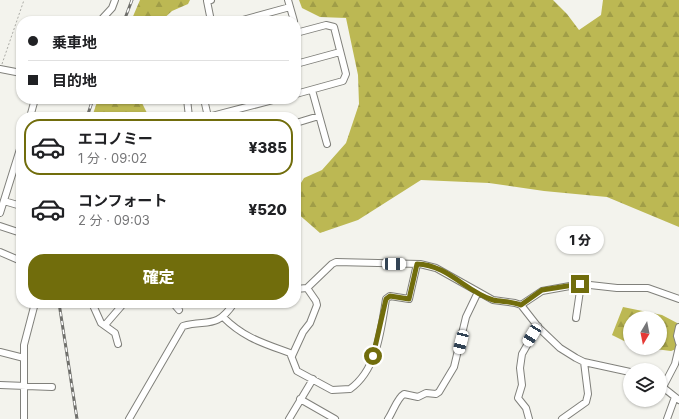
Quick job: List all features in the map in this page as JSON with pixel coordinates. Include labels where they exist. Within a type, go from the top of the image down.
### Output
[{"type":"street","points":[[105,16],[112,8],[115,0]]},
{"type":"street","points":[[210,16],[207,1],[211,0]]},
{"type":"street","points":[[288,0],[293,16]]},
{"type":"street","points":[[257,16],[290,7]]},
{"type":"street","points":[[301,31],[326,25],[334,27],[346,74],[343,81],[301,93]]},
{"type":"street","points":[[301,63],[340,52]]},
{"type":"street","points":[[0,69],[16,72]]},
{"type":"street","points":[[312,90],[327,144]]},
{"type":"street","points":[[227,112],[259,104]]},
{"type":"street","points":[[301,121],[319,116]]},
{"type":"street","points":[[0,213],[16,173]]},
{"type":"street","points":[[4,200],[16,204]]},
{"type":"street","points":[[0,226],[16,231]]},
{"type":"street","points":[[0,252],[16,259]]},
{"type":"street","points":[[301,288],[308,288],[332,264],[336,262],[428,265],[443,271],[493,300],[521,305],[538,326],[560,348],[584,362],[623,370]]},
{"type":"street","points":[[223,317],[245,336],[290,353],[297,372],[332,390],[350,389],[364,376],[377,345],[386,299],[390,296],[409,299],[417,264]]},
{"type":"street","points":[[521,305],[542,290],[580,284],[617,288],[648,288],[679,299]]},
{"type":"street","points":[[576,318],[580,284]]},
{"type":"street","points":[[292,356],[303,332],[310,323],[317,305],[308,288]]},
{"type":"street","points":[[388,419],[395,410],[402,395],[404,394],[418,397],[426,393],[436,394],[439,392],[454,367],[466,317],[478,292]]},
{"type":"street","points":[[24,419],[24,345],[27,325],[33,308]]},
{"type":"street","points":[[94,308],[100,322],[115,333],[118,344]]},
{"type":"street","points":[[105,325],[120,308]]},
{"type":"street","points":[[129,419],[183,326],[213,323],[223,317],[230,308]]},
{"type":"street","points":[[529,419],[528,411],[518,398],[522,385],[520,361],[522,354],[538,326]]},
{"type":"street","points":[[679,328],[677,336],[679,343]]},
{"type":"street","points":[[667,378],[675,364],[679,347]]},
{"type":"street","points":[[0,352],[24,358]]},
{"type":"street","points":[[562,419],[586,402],[588,394],[584,362]]},
{"type":"street","points":[[289,419],[313,380]]},
{"type":"street","points":[[0,386],[52,387]]},
{"type":"street","points":[[667,390],[677,399],[667,419]]},
{"type":"street","points":[[300,399],[335,419]]},
{"type":"path","points":[[18,16],[24,0]]},
{"type":"path","points":[[0,69],[16,23]]},
{"type":"green space","points":[[140,0],[190,0],[188,4],[172,11],[166,16],[133,16]]},
{"type":"green space","points":[[299,0],[553,0],[567,14],[579,30],[601,15],[603,0],[679,0],[679,227],[607,197],[544,191],[489,183],[421,180],[358,220],[320,233],[301,216],[301,183],[304,178],[322,170],[346,143],[359,104],[358,75],[346,18],[320,17],[302,8]]},
{"type":"green space","points":[[96,104],[142,104],[146,112],[94,112]]},
{"type":"green space","points":[[623,307],[642,311],[623,311],[623,340],[612,335]]},
{"type":"green space","points":[[667,318],[679,324],[679,348],[671,351],[667,350]]},
{"type":"railway","points":[[126,16],[132,0]]},
{"type":"railway","points":[[89,112],[91,104]]},
{"type":"railway","points":[[60,308],[77,419]]},
{"type":"route","points":[[373,356],[377,345],[386,299],[390,296],[407,300],[409,299],[417,264],[428,265],[449,274],[493,300],[521,305],[542,290],[580,284]]}]
